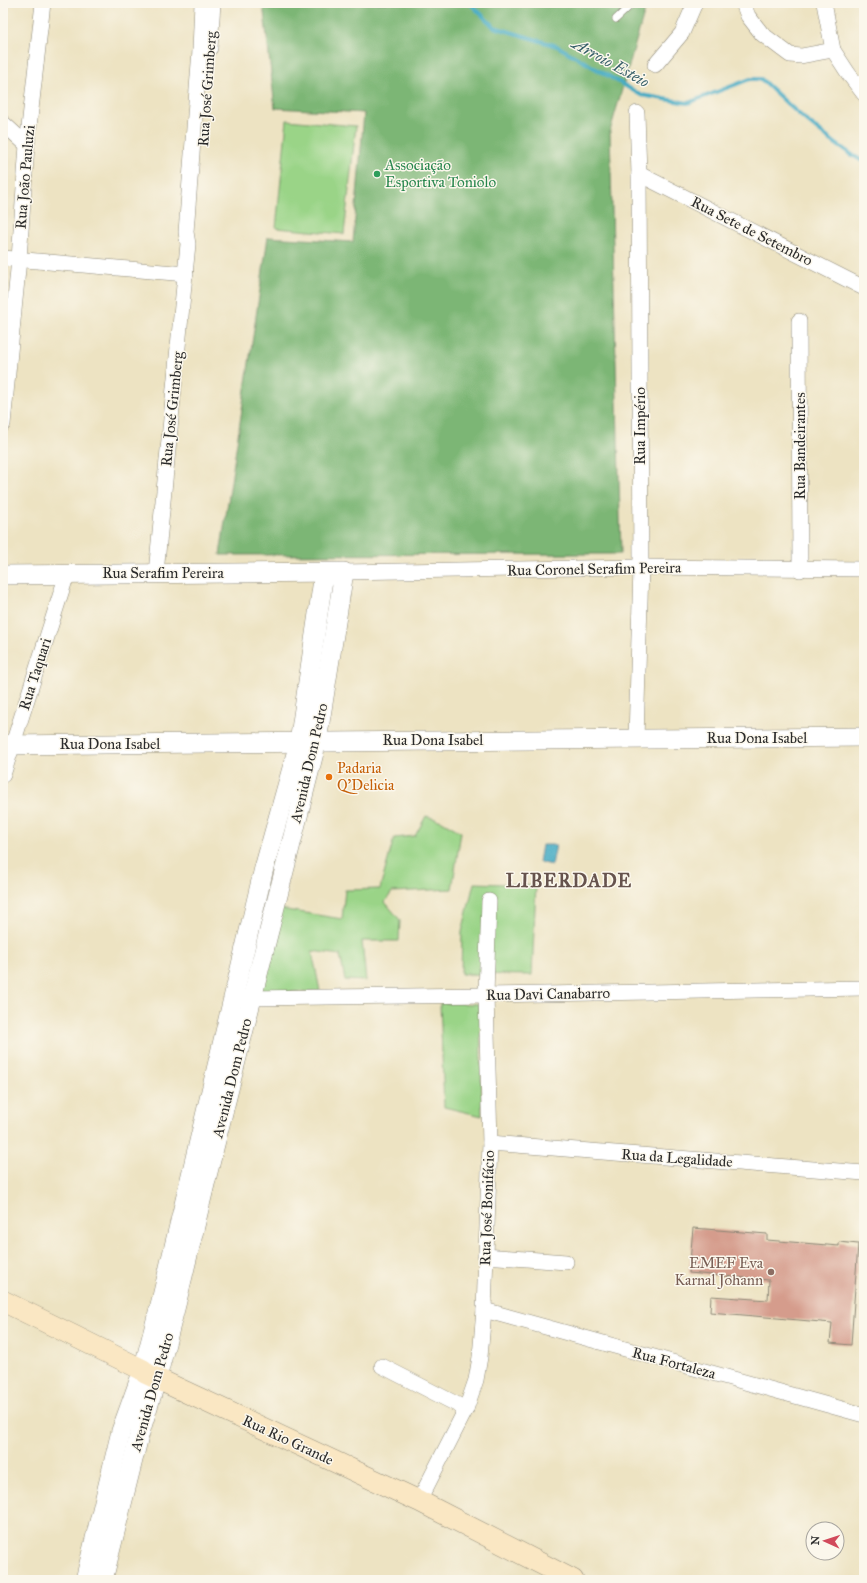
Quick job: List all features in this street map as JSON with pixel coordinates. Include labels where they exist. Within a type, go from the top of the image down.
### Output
[{"type":"main road","name":"Rua Rio Grande","points":[[3,1301],[150,1374],[419,1501],[573,1580]]},
{"type":"street","name":"Rua João Pauluzi","points":[[3,424],[19,259],[27,145],[43,3]]},
{"type":"street","name":"Rua José Grimberg","points":[[156,573],[186,274],[188,244],[186,232],[200,50],[202,3]]},
{"type":"street","name":"Rua José Grimberg","points":[[188,244],[196,233],[213,3]]},
{"type":"street","points":[[655,64],[682,33],[695,3]]},
{"type":"street","points":[[743,3],[748,16],[762,34],[790,55],[801,56],[833,50]]},
{"type":"street","points":[[824,3],[833,50],[864,94]]},
{"type":"street","name":"Rua Império","points":[[636,113],[639,174],[641,567],[636,739]]},
{"type":"street","points":[[3,123],[27,145]]},
{"type":"street","name":"Rua Sete de Setembro","points":[[639,174],[864,288]]},
{"type":"street","points":[[3,258],[186,274]]},
{"type":"street","name":"Rua Bandeirantes","points":[[799,322],[800,570]]},
{"type":"street","name":"Rua Coronel Serafim Pereira","points":[[324,573],[641,567],[800,570],[864,569]]},
{"type":"street","name":"Avenida Dom Pedro","points":[[231,1047],[233,998],[283,872],[291,806],[308,742],[344,572]]},
{"type":"street","name":"Rua Serafim Pereira","points":[[3,575],[324,573]]},
{"type":"street","name":"Avenida Dom Pedro","points":[[308,742],[324,573]]},
{"type":"street","name":"Rua Taquari","points":[[3,775],[8,745],[67,574]]},
{"type":"street","name":"Rua Dona Isabel","points":[[8,745],[864,737]]},
{"type":"street","name":"Avenida Dom Pedro","points":[[85,1580],[100,1568],[114,1497],[130,1433],[150,1374],[169,1303],[199,1174],[231,1047],[252,998],[264,868],[291,806]]},
{"type":"street","points":[[264,868],[283,872]]},
{"type":"street","name":"Rua José Bonifácio","points":[[419,1501],[466,1409],[476,1380],[480,1357],[484,1310],[490,1144],[486,995],[490,901]]},
{"type":"street","name":"Rua Davi Canabarro","points":[[233,998],[864,988]]},
{"type":"street","name":"Rua da Legalidade","points":[[490,1144],[864,1172]]},
{"type":"street","points":[[485,1256],[566,1262]]},
{"type":"street","name":"Rua Fortaleza","points":[[484,1310],[864,1415]]},
{"type":"street","points":[[382,1366],[466,1409]]},
{"type":"lane","points":[[616,19],[633,3]]},
{"type":"green space","points":[[263,3],[647,3],[610,131],[621,554],[220,555],[268,237],[353,242],[364,113],[275,108]]},
{"type":"green space","points":[[287,120],[356,126],[344,234],[276,228]]},
{"type":"green space","points":[[426,816],[442,821],[461,832],[452,889],[392,892],[385,902],[400,920],[399,941],[362,941],[366,981],[345,980],[340,955],[312,951],[320,991],[253,993],[280,909],[342,919],[345,890],[380,889],[394,838],[415,836]]},
{"type":"green space","points":[[474,883],[536,885],[532,975],[461,974],[462,932]]},
{"type":"green space","points":[[440,1003],[480,1004],[482,1116],[444,1107]]},
{"type":"water","points":[[542,845],[556,845],[552,865],[539,862]]},
{"type":"building","name":"EMEF Eva Karnal Johann","points":[[693,1228],[767,1234],[767,1240],[839,1246],[839,1242],[858,1244],[851,1345],[830,1343],[832,1323],[710,1312],[711,1296],[768,1300],[769,1280],[689,1273]]},
{"type":"waterway","name":"Arroio Esteio","points":[[470,3],[494,27],[557,46],[641,95],[688,103],[750,79],[761,79],[823,134],[864,162]]},
{"type":"place","name":"Associação Esportiva Toniolo","points":[[377,174]]},
{"type":"place","name":"Padaria Q'Delicia","points":[[329,777]]},
{"type":"place","name":"EMEF Eva Karnal Johann","points":[[771,1272]]},
{"type":"district","name":"LIBERDADE","points":[[569,880]]}]
